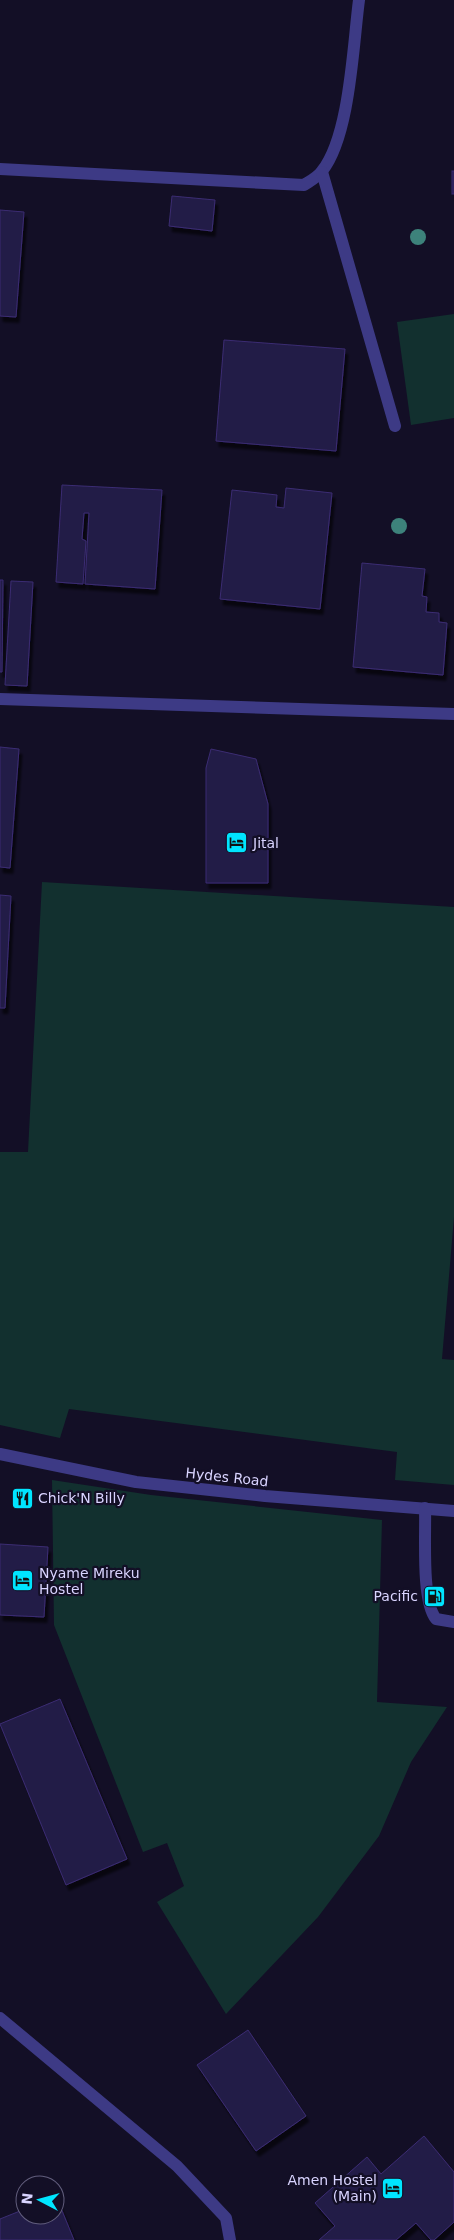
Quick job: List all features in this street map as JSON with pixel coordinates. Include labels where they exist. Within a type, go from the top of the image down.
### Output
[{"type":"street","points":[[0,169],[304,185],[322,172],[334,150],[347,96],[359,0]]},
{"type":"street","points":[[322,172],[396,426]]},
{"type":"street","points":[[0,700],[454,714]]},
{"type":"street","name":"Hydes Road","points":[[0,1454],[136,1482],[265,1496],[454,1511]]},
{"type":"street","points":[[425,1508],[427,1596],[430,1611],[436,1618],[454,1622]]},
{"type":"street","points":[[0,2018],[177,2166],[226,2218],[230,2240]]},
{"type":"green space","points":[[454,314],[454,418],[411,425],[397,322]]},
{"type":"green space","points":[[42,882],[454,907],[454,1217],[442,1359],[454,1360],[454,1485],[395,1480],[397,1452],[69,1409],[60,1438],[0,1425],[0,1152],[28,1152]]},
{"type":"green space","points":[[52,1480],[151,1495],[382,1520],[377,1702],[447,1707],[411,1762],[379,1836],[318,1917],[226,2014],[157,1902],[184,1886],[167,1843],[143,1852],[54,1625]]},
{"type":"building","points":[[452,171],[454,171],[454,194],[452,194]]},
{"type":"building","points":[[172,196],[215,200],[212,231],[169,226]]},
{"type":"building","points":[[0,210],[24,212],[16,317],[0,316]]},
{"type":"building","points":[[224,340],[345,349],[336,451],[216,441]]},
{"type":"building","points":[[62,485],[162,490],[155,589],[85,584],[89,513],[84,513],[82,539],[86,541],[83,584],[56,582]]},
{"type":"building","points":[[286,488],[332,493],[320,609],[220,599],[232,490],[277,495],[276,507],[284,508]]},
{"type":"building","points":[[362,563],[425,569],[422,596],[427,597],[426,612],[439,613],[439,622],[447,623],[443,675],[353,667]]},
{"type":"building","points":[[0,580],[3,580],[2,672],[0,672]]},
{"type":"building","points":[[11,581],[33,582],[27,686],[5,685]]},
{"type":"building","points":[[0,747],[19,749],[10,868],[0,867]]},
{"type":"building","name":"Jital","points":[[211,749],[256,759],[268,804],[268,883],[206,883],[206,768]]},
{"type":"building","points":[[0,895],[11,896],[5,1008],[0,1008]]},
{"type":"building","name":"Nyame Mireku Hostel","points":[[0,1544],[48,1547],[44,1617],[0,1615]]},
{"type":"building","points":[[60,1699],[127,1859],[66,1885],[0,1724]]},
{"type":"building","points":[[248,2030],[306,2116],[256,2151],[197,2065]]},
{"type":"building","name":"Amen Hostel (Main)","points":[[424,2136],[454,2172],[454,2222],[434,2240],[431,2240],[416,2223],[396,2240],[319,2240],[335,2226],[315,2203],[367,2157],[381,2174]]},
{"type":"building","points":[[15,2213],[15,2225],[65,2225],[65,2218],[74,2240],[0,2240],[0,2219]]},
{"type":"place","name":"Jital","points":[[237,843]]},
{"type":"place","name":"Chick'N Billy","points":[[22,1498]]},
{"type":"place","name":"Nyame Mireku Hostel","points":[[23,1581]]},
{"type":"place","name":"Pacific","points":[[434,1596]]},
{"type":"place","name":"Amen Hostel (Main)","points":[[393,2188]]}]
